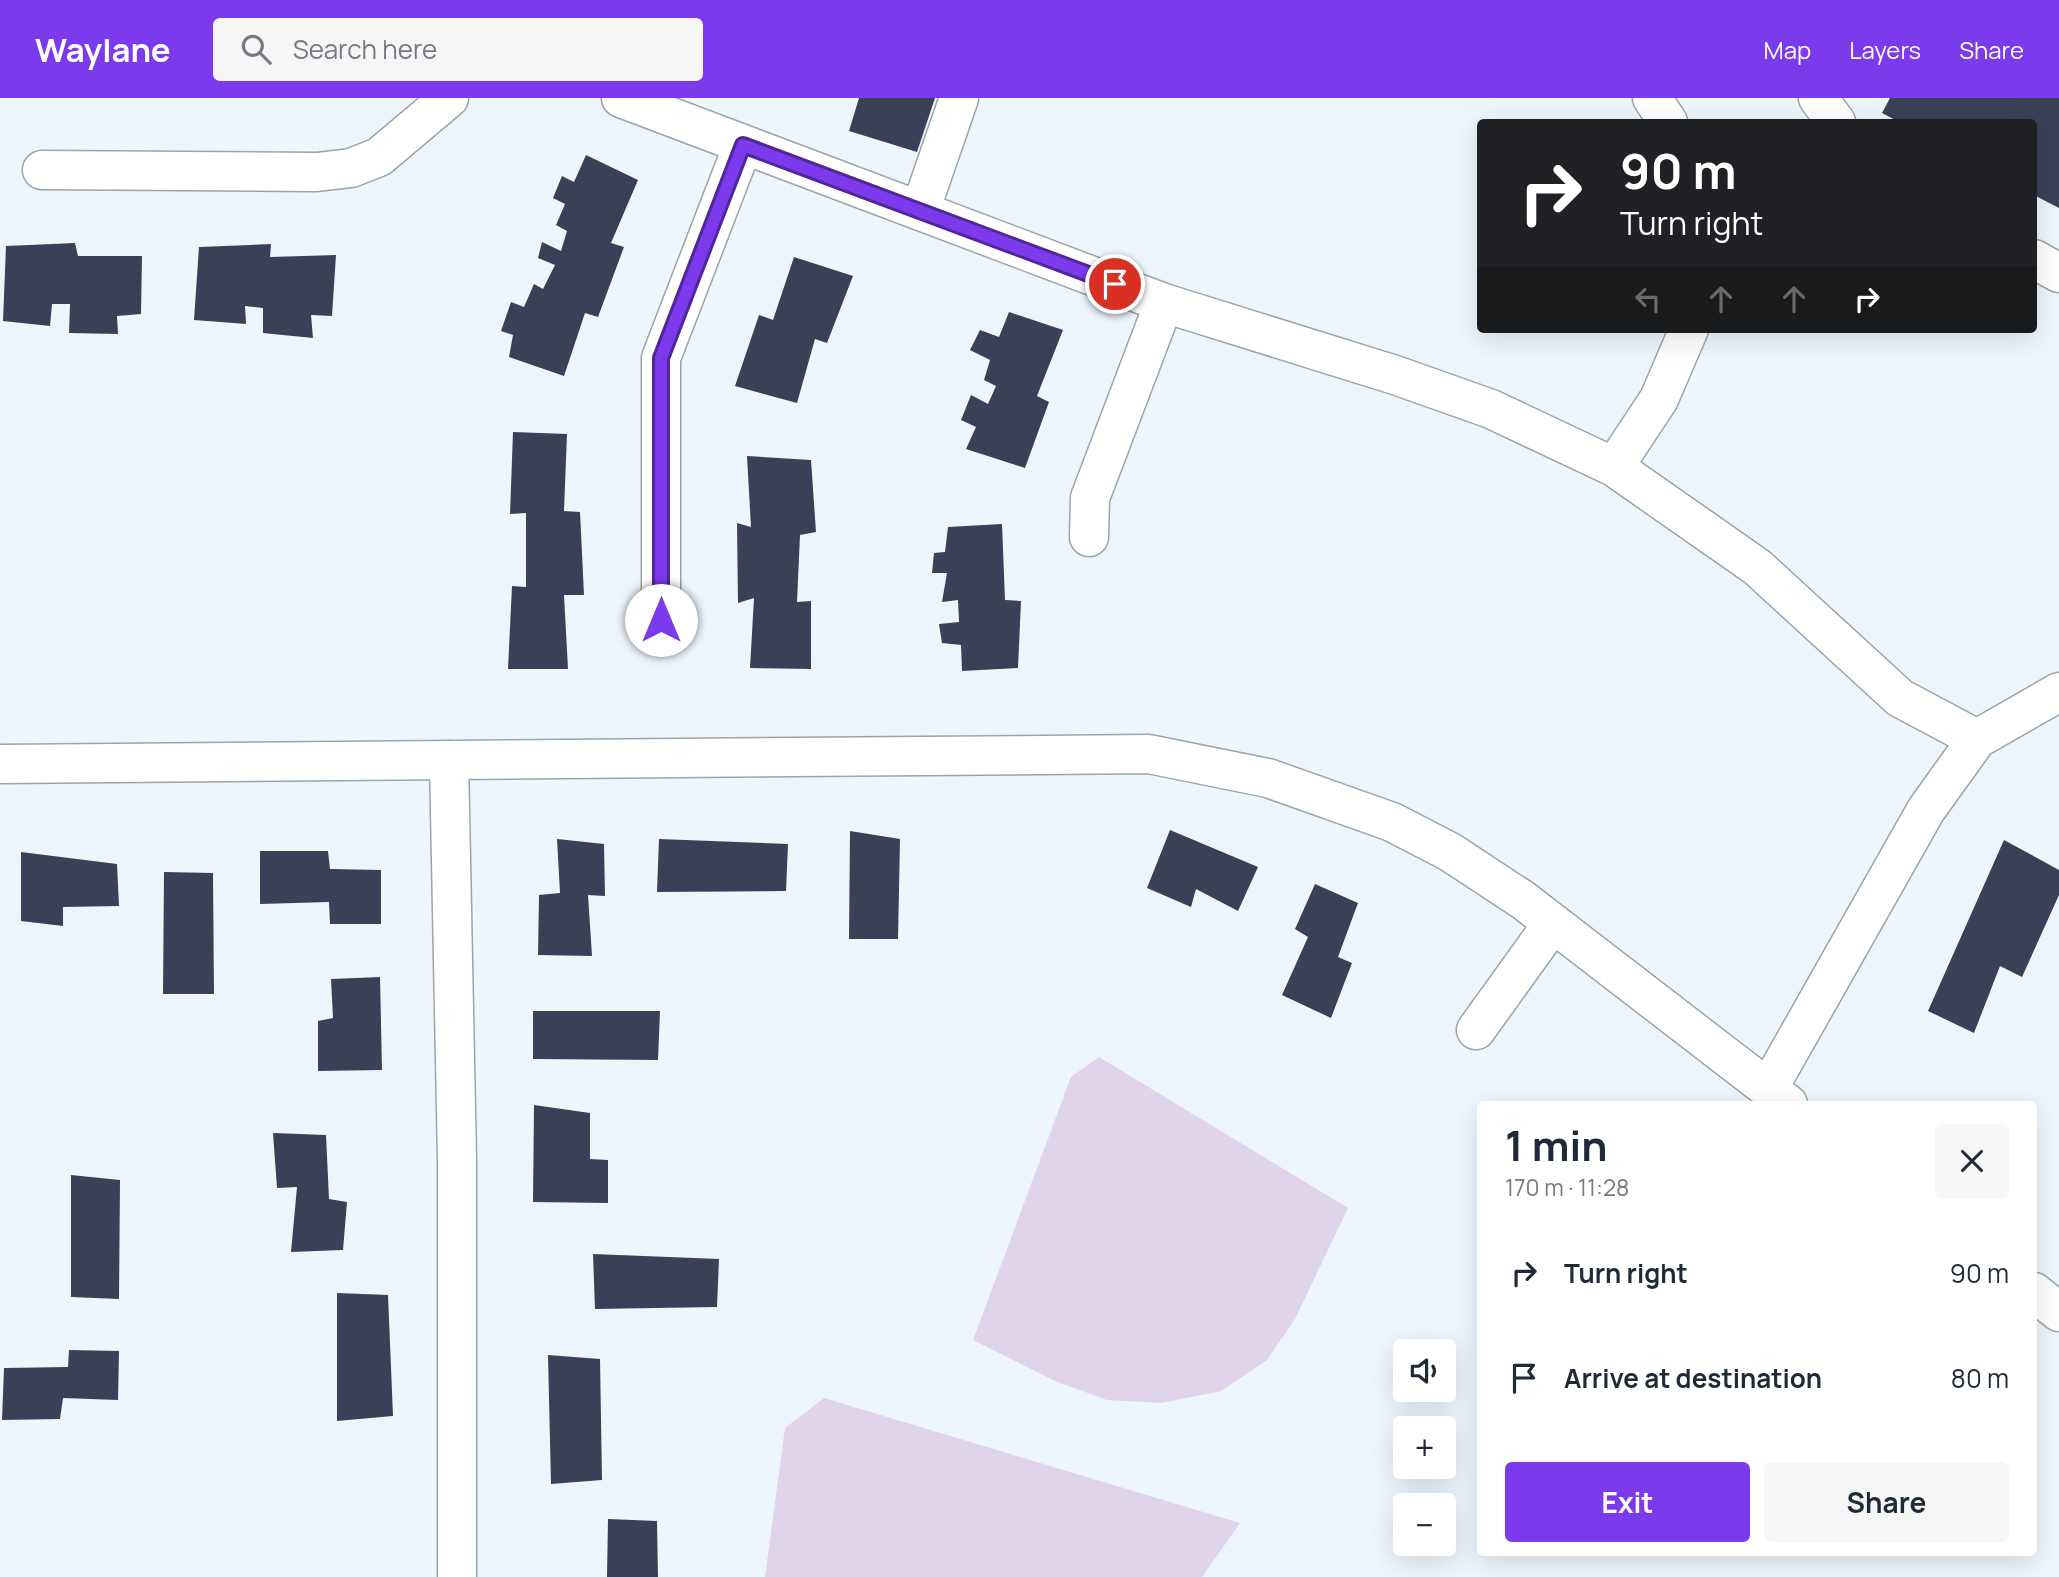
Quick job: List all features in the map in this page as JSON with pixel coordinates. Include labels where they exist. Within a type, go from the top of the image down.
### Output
[{"type":"street","points":[[42,170],[317,172],[351,168],[379,157],[449,98]]},
{"type":"street","points":[[621,98],[1164,303],[1395,375],[1479,405],[1614,467],[1757,567],[1900,698],[1977,739]]},
{"type":"street","points":[[920,211],[959,98]]},
{"type":"street","points":[[1652,98],[1666,119]]},
{"type":"street","points":[[1818,98],[1834,119]]},
{"type":"street","points":[[661,620],[661,358],[743,145]]},
{"type":"street","points":[[2037,261],[2059,273]]},
{"type":"street","points":[[1089,537],[1090,498],[1164,303]]},
{"type":"street","points":[[1614,467],[1659,399],[1687,333]]},
{"type":"street","points":[[0,764],[1149,754],[1268,778],[1392,822],[1450,852],[1553,923],[1778,1097],[1926,810],[1977,739],[2059,692]]},
{"type":"street","points":[[449,760],[457,1160],[457,1577]]},
{"type":"street","points":[[1476,1030],[1553,923]]},
{"type":"street","points":[[2037,1294],[2059,1312]]},
{"type":"shaded area","points":[[1099,1057],[1348,1208],[1295,1319],[1267,1360],[1221,1391],[1161,1403],[1107,1400],[1055,1381],[973,1340],[1071,1077]]},
{"type":"shaded area","points":[[824,1398],[1240,1523],[1202,1577],[765,1577],[785,1428]]},
{"type":"building","points":[[859,98],[935,98],[917,152],[849,131]]},
{"type":"building","points":[[1890,98],[2059,98],[2059,208],[2037,197],[2037,119],[1893,119],[1882,113]]},
{"type":"building","points":[[586,155],[638,180],[611,243],[624,247],[598,317],[585,313],[564,376],[509,357],[513,335],[501,331],[511,302],[524,307],[534,284],[543,289],[555,265],[538,258],[542,242],[561,251],[567,231],[556,225],[565,204],[553,198],[562,176],[574,182]]},
{"type":"building","points":[[75,243],[78,256],[142,256],[141,314],[117,316],[118,334],[69,333],[70,304],[52,304],[50,326],[3,321],[6,246]]},
{"type":"building","points":[[271,244],[270,257],[336,255],[332,316],[311,315],[313,338],[263,333],[263,308],[245,306],[246,324],[194,320],[199,247]]},
{"type":"building","points":[[794,257],[853,276],[827,343],[815,339],[797,403],[735,386],[759,315],[773,320]]},
{"type":"building","points":[[1009,312],[1063,330],[1037,396],[1049,402],[1025,468],[966,449],[976,427],[961,420],[971,395],[988,404],[996,386],[984,380],[990,360],[970,350],[980,330],[999,337]]},
{"type":"building","points":[[513,432],[567,434],[564,511],[580,512],[584,595],[564,595],[568,669],[508,669],[512,586],[526,587],[526,513],[510,514]]},
{"type":"building","points":[[747,456],[811,460],[816,532],[800,535],[797,602],[811,601],[811,669],[750,668],[754,598],[738,603],[737,523],[751,527]]},
{"type":"building","points":[[1002,524],[1005,600],[1021,601],[1018,668],[962,671],[961,645],[942,643],[939,624],[959,622],[958,600],[942,602],[947,573],[932,573],[934,553],[945,552],[948,527]]},
{"type":"building","points":[[1170,830],[1258,867],[1238,911],[1196,889],[1191,907],[1147,888]]},
{"type":"building","points":[[850,831],[900,839],[898,939],[849,939]]},
{"type":"building","points":[[557,839],[604,844],[605,896],[588,895],[592,956],[538,955],[539,895],[560,893]]},
{"type":"building","points":[[659,839],[788,844],[786,891],[657,892]]},
{"type":"building","points":[[2004,840],[2059,870],[2059,895],[2022,977],[2000,966],[1974,1033],[1928,1011]]},
{"type":"building","points":[[260,851],[328,851],[330,869],[381,870],[381,924],[330,924],[329,902],[260,904]]},
{"type":"building","points":[[21,852],[117,864],[119,906],[63,907],[63,926],[21,921]]},
{"type":"building","points":[[164,872],[213,873],[214,994],[163,994]]},
{"type":"building","points":[[1315,884],[1358,903],[1338,957],[1352,963],[1331,1018],[1282,995],[1308,937],[1295,929]]},
{"type":"building","points":[[380,977],[382,1070],[318,1071],[318,1021],[333,1018],[331,979]]},
{"type":"building","points":[[533,1011],[660,1011],[658,1060],[533,1059]]},
{"type":"building","points":[[534,1105],[590,1113],[590,1159],[608,1160],[608,1203],[533,1202]]},
{"type":"building","points":[[273,1133],[326,1135],[329,1199],[347,1202],[343,1250],[291,1252],[297,1187],[277,1188]]},
{"type":"building","points":[[71,1175],[120,1180],[119,1299],[71,1297]]},
{"type":"building","points":[[593,1254],[719,1259],[717,1307],[595,1309]]},
{"type":"building","points":[[337,1293],[388,1295],[393,1416],[337,1421]]},
{"type":"building","points":[[69,1350],[119,1351],[118,1400],[63,1398],[60,1419],[2,1420],[4,1368],[68,1367]]},
{"type":"building","points":[[548,1355],[600,1359],[602,1480],[551,1484]]},
{"type":"building","points":[[608,1519],[657,1521],[658,1577],[607,1577]]},
{"type":"route","points":[[661,620],[661,358],[743,145],[1115,284]]}]
